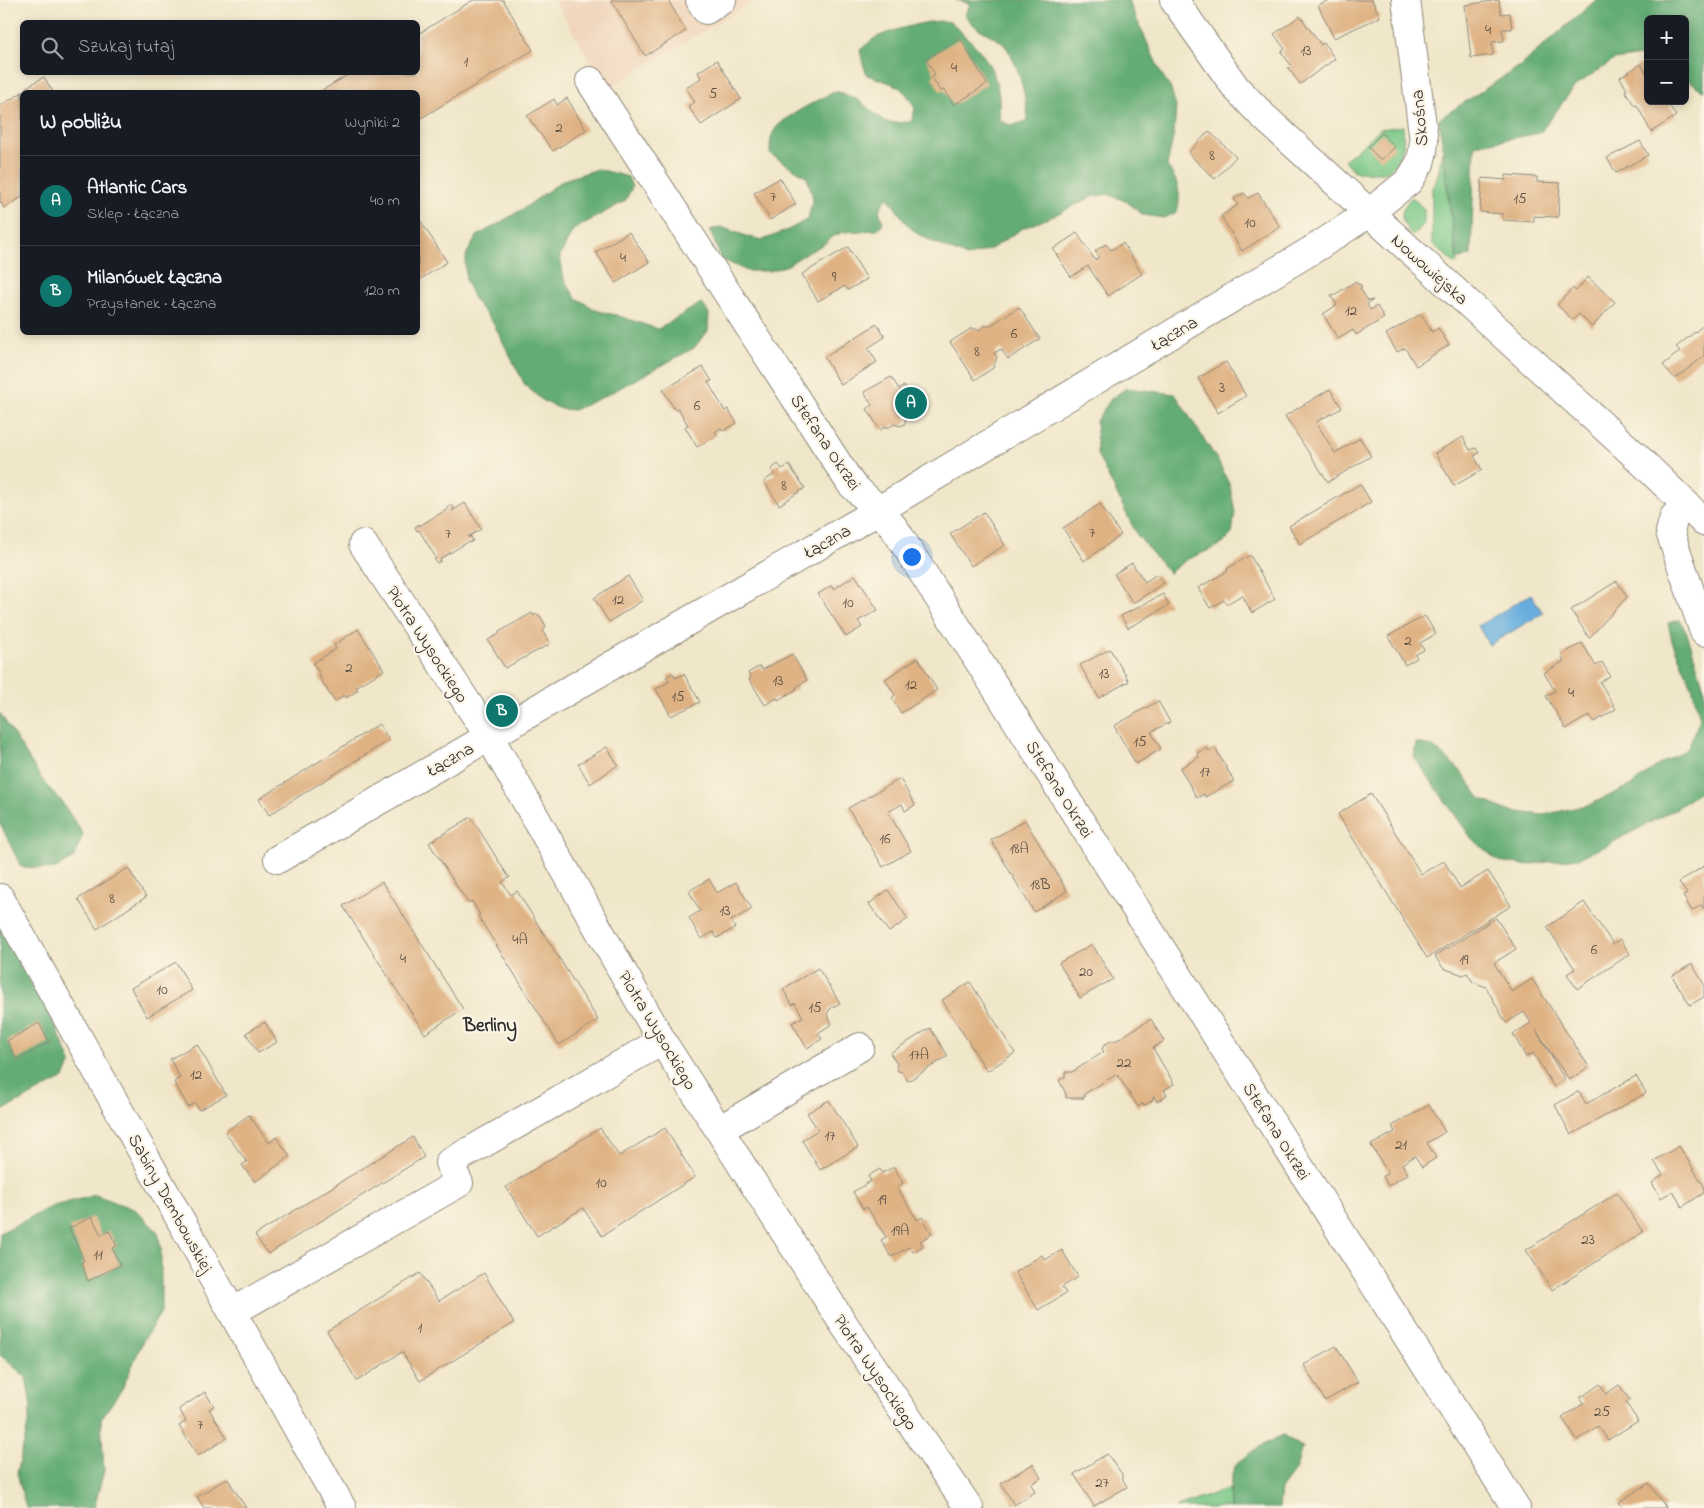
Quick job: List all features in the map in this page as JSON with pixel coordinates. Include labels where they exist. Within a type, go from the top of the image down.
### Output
[{"type":"street","points":[[700,0],[706,10],[722,0]]},
{"type":"street","name":"Nowowiejska","points":[[1174,0],[1236,88],[1263,116],[1630,450],[1695,513]]},
{"type":"street","name":"Skośna","points":[[1369,213],[1409,181],[1416,172],[1423,151],[1422,125],[1406,0]]},
{"type":"street","name":"Stefana Okrzei","points":[[590,81],[851,484],[879,510],[900,538],[1516,1508]]},
{"type":"street","name":"Łączna","points":[[278,859],[879,510],[1317,247],[1369,213]]},
{"type":"street","points":[[1695,513],[1674,517],[1670,532],[1704,632]]},
{"type":"street","name":"Piotra Wysockiego","points":[[363,544],[489,736],[662,1041],[840,1320],[969,1508]]},
{"type":"street","name":"Sabiny Dembowskiej","points":[[0,898],[342,1508]]},
{"type":"street","points":[[232,1312],[459,1183],[449,1163],[662,1041]]},
{"type":"street","points":[[719,1130],[860,1047]]},
{"type":"shaded area","points":[[554,0],[755,0],[607,89]]},
{"type":"green space","points":[[956,0],[1128,0],[1160,71],[1171,89],[1176,107],[1174,133],[1167,166],[1178,187],[1177,212],[1164,218],[1143,215],[1126,201],[1107,194],[1091,197],[1051,217],[1023,228],[991,249],[967,257],[914,231],[887,197],[879,210],[883,223],[877,230],[843,232],[788,265],[770,271],[747,271],[721,259],[710,230],[721,227],[763,240],[788,230],[808,219],[813,198],[807,177],[770,154],[770,143],[773,134],[776,128],[787,118],[836,91],[857,99],[884,121],[891,123],[911,122],[915,109],[911,100],[896,86],[867,75],[863,64],[860,50],[881,35],[935,21],[952,23],[982,53],[993,73],[999,95],[999,120],[1012,126],[1028,120],[1026,102],[1017,68],[1012,57],[1002,43],[978,28],[965,15],[970,4]]},
{"type":"green space","points":[[1596,0],[1704,0],[1704,92],[1689,80],[1689,15],[1644,15],[1644,56],[1614,60],[1575,86],[1540,133],[1475,145],[1471,255],[1457,260],[1439,119],[1520,66]]},
{"type":"green space","points":[[1403,126],[1402,151],[1397,161],[1387,172],[1356,172],[1344,161],[1380,129]]},
{"type":"green space","points":[[1442,151],[1457,263],[1455,264],[1432,243],[1432,188],[1438,175]]},
{"type":"green space","points":[[598,169],[628,177],[632,187],[625,201],[573,230],[560,256],[564,279],[576,298],[598,311],[658,329],[701,303],[709,313],[708,331],[694,348],[603,397],[574,410],[561,409],[543,401],[525,385],[493,323],[475,301],[466,281],[465,263],[467,253],[477,236],[523,209],[563,180]]},
{"type":"green space","points":[[1412,197],[1424,209],[1424,224],[1413,236],[1405,226],[1402,216],[1404,207]]},
{"type":"green space","points":[[1126,388],[1175,394],[1218,461],[1230,486],[1235,512],[1232,534],[1221,545],[1186,560],[1169,573],[1137,535],[1097,454],[1096,421],[1111,399]]},
{"type":"green space","points":[[1680,620],[1688,636],[1704,688],[1704,783],[1702,790],[1677,808],[1606,846],[1578,858],[1524,865],[1498,861],[1472,839],[1414,757],[1416,743],[1432,746],[1460,770],[1481,799],[1508,811],[1544,815],[1591,804],[1632,785],[1657,766],[1687,749],[1700,719],[1692,687],[1672,641],[1668,623]]},
{"type":"green space","points":[[0,713],[45,784],[60,799],[83,834],[74,858],[54,869],[21,867],[0,823]]},
{"type":"green space","points":[[0,925],[7,942],[54,1022],[71,1062],[64,1078],[0,1112]]},
{"type":"green space","points":[[96,1195],[136,1210],[158,1232],[161,1248],[161,1312],[143,1341],[122,1389],[101,1419],[104,1471],[94,1508],[26,1508],[17,1473],[31,1406],[26,1377],[0,1355],[0,1233],[53,1206]]},
{"type":"green space","points":[[1283,1435],[1302,1447],[1296,1469],[1281,1489],[1279,1508],[1230,1508],[1231,1480],[1236,1465],[1251,1452]]},
{"type":"green space","points":[[1229,1488],[1230,1508],[1175,1508]]},
{"type":"water","points":[[1531,594],[1543,613],[1489,645],[1478,626]]},
{"type":"building","points":[[473,0],[503,0],[533,50],[420,119],[420,90],[322,90],[348,75],[420,75],[420,33]]},
{"type":"building","points":[[611,0],[668,0],[686,31],[645,56]]},
{"type":"building","points":[[1330,0],[1372,0],[1380,17],[1334,38],[1318,5]]},
{"type":"building","points":[[1499,0],[1501,14],[1510,13],[1512,29],[1502,29],[1504,41],[1492,42],[1493,55],[1471,58],[1465,5]]},
{"type":"building","points":[[1300,16],[1321,45],[1324,43],[1335,59],[1300,84],[1288,68],[1291,65],[1281,52],[1285,49],[1274,34]]},
{"type":"building","points":[[960,38],[987,84],[954,105],[944,90],[940,91],[932,77],[935,75],[926,59]]},
{"type":"building","points":[[717,60],[741,99],[701,125],[688,106],[695,102],[686,88],[701,78],[698,72]]},
{"type":"building","points":[[1641,64],[1644,69],[1644,105],[1669,105],[1676,116],[1651,132],[1637,105],[1635,106],[1625,91],[1627,90],[1620,77]]},
{"type":"building","points":[[44,77],[52,90],[26,90],[25,88]]},
{"type":"building","points":[[20,93],[20,198],[4,208],[0,201],[0,106]]},
{"type":"building","points":[[567,98],[586,130],[553,151],[527,116],[554,99],[557,105]]},
{"type":"building","points":[[1209,131],[1236,157],[1215,179],[1188,153]]},
{"type":"building","points":[[1382,133],[1395,147],[1381,160],[1368,147]]},
{"type":"building","points":[[1640,141],[1648,155],[1616,173],[1607,158]]},
{"type":"building","points":[[1506,175],[1537,177],[1537,182],[1560,183],[1558,217],[1534,216],[1534,222],[1503,220],[1503,214],[1480,212],[1482,178],[1506,180]]},
{"type":"building","points":[[780,178],[796,204],[770,220],[754,193]]},
{"type":"building","points":[[1244,193],[1248,198],[1258,193],[1280,227],[1242,251],[1221,216],[1238,205],[1234,199]]},
{"type":"building","points":[[420,220],[447,262],[420,280]]},
{"type":"building","points":[[629,232],[649,262],[616,283],[596,252]]},
{"type":"building","points":[[1077,233],[1095,260],[1099,257],[1095,251],[1106,244],[1111,250],[1123,243],[1142,274],[1108,296],[1088,266],[1071,277],[1053,249]]},
{"type":"building","points":[[848,247],[867,279],[848,290],[845,286],[818,301],[802,274]]},
{"type":"building","points":[[1588,277],[1615,302],[1592,327],[1579,314],[1573,320],[1557,305],[1573,288],[1576,291]]},
{"type":"building","points":[[1356,281],[1362,287],[1360,288],[1368,301],[1373,300],[1367,304],[1370,310],[1377,306],[1384,318],[1356,335],[1353,330],[1338,339],[1323,314],[1337,305],[1331,295]]},
{"type":"building","points":[[1019,307],[1040,339],[1008,359],[1001,349],[994,353],[997,357],[993,368],[975,380],[950,342],[972,328],[979,330],[986,325],[988,327]]},
{"type":"building","points":[[1421,314],[1432,332],[1438,328],[1449,345],[1416,366],[1405,348],[1397,352],[1386,334]]},
{"type":"building","points":[[877,324],[885,337],[868,348],[877,362],[841,385],[824,357]]},
{"type":"building","points":[[1704,325],[1704,356],[1675,379],[1663,365],[1680,351],[1676,347]]},
{"type":"building","points":[[1226,362],[1246,396],[1218,413],[1198,378]]},
{"type":"building","points":[[703,367],[712,381],[708,382],[725,411],[728,409],[737,423],[723,431],[721,428],[715,432],[717,435],[697,447],[685,427],[688,425],[678,408],[675,410],[663,390]]},
{"type":"building","points":[[891,377],[899,389],[904,386],[913,402],[909,405],[913,412],[906,416],[905,424],[900,426],[894,424],[880,430],[867,409],[872,405],[864,392]]},
{"type":"building","points":[[1330,389],[1342,408],[1316,422],[1335,453],[1360,438],[1371,456],[1328,482],[1285,416]]},
{"type":"building","points":[[1463,437],[1470,450],[1476,448],[1479,453],[1474,456],[1482,470],[1454,486],[1435,453]]},
{"type":"building","points":[[778,464],[782,469],[789,465],[805,488],[779,505],[764,481],[775,474],[771,469]]},
{"type":"building","points":[[1360,484],[1371,502],[1300,544],[1289,526]]},
{"type":"building","points":[[465,503],[481,529],[468,537],[471,537],[473,541],[468,542],[440,559],[441,561],[437,563],[434,559],[436,558],[419,530],[417,531],[415,527],[448,509],[447,507],[451,505],[454,509],[452,511]]},
{"type":"building","points":[[1100,504],[1121,535],[1084,561],[1063,528]]},
{"type":"building","points":[[984,512],[1005,545],[971,566],[950,534]]},
{"type":"building","points":[[1250,555],[1275,599],[1252,613],[1242,595],[1227,604],[1224,600],[1210,608],[1198,588],[1228,571],[1227,569]]},
{"type":"building","points":[[1132,563],[1145,582],[1157,574],[1164,583],[1133,603],[1114,574]]},
{"type":"building","points":[[855,575],[878,610],[858,621],[862,627],[846,637],[818,594],[831,586],[834,589]]},
{"type":"building","points":[[628,576],[643,600],[609,622],[594,598]]},
{"type":"building","points":[[1617,581],[1627,597],[1589,638],[1571,610]]},
{"type":"building","points":[[1163,594],[1169,605],[1128,628],[1121,616]]},
{"type":"building","points":[[532,613],[534,616],[536,614],[540,616],[546,626],[543,632],[550,644],[505,668],[488,640]]},
{"type":"building","points":[[1425,616],[1436,634],[1420,643],[1424,650],[1415,655],[1417,658],[1405,665],[1388,636]]},
{"type":"building","points":[[358,629],[384,670],[356,687],[358,690],[346,698],[344,695],[335,702],[319,677],[321,676],[313,663],[336,649],[334,645]]},
{"type":"building","points":[[1582,643],[1596,666],[1602,662],[1610,676],[1600,682],[1616,709],[1594,722],[1590,715],[1566,729],[1546,696],[1555,691],[1544,673],[1564,661],[1561,655]]},
{"type":"building","points":[[1110,649],[1129,681],[1099,698],[1080,665]]},
{"type":"building","points":[[792,654],[807,680],[796,687],[797,689],[765,705],[749,679],[751,678],[748,673],[760,666],[762,670]]},
{"type":"building","points":[[918,658],[937,690],[901,713],[892,698],[895,695],[885,679]]},
{"type":"building","points":[[673,673],[676,678],[684,674],[700,702],[671,716],[656,689],[670,681],[666,677]]},
{"type":"building","points":[[1158,701],[1170,722],[1151,732],[1161,749],[1136,764],[1114,726]]},
{"type":"building","points":[[379,724],[389,740],[269,815],[259,799]]},
{"type":"building","points":[[607,747],[618,765],[590,784],[578,764]]},
{"type":"building","points":[[1207,748],[1209,751],[1215,748],[1234,781],[1205,797],[1204,794],[1197,798],[1180,768],[1199,757],[1197,753]]},
{"type":"building","points":[[900,779],[915,805],[905,811],[902,804],[888,812],[911,851],[883,867],[848,808]]},
{"type":"building","points":[[1371,794],[1421,874],[1444,861],[1460,888],[1488,871],[1511,906],[1427,958],[1338,814]]},
{"type":"building","points":[[471,817],[510,877],[502,882],[511,895],[517,891],[598,1020],[559,1045],[478,916],[480,915],[472,901],[468,903],[429,843]]},
{"type":"building","points":[[1025,820],[1067,891],[1034,912],[991,840]]},
{"type":"building","points":[[1704,866],[1704,909],[1701,905],[1692,911],[1683,896],[1687,894],[1679,882]]},
{"type":"building","points":[[128,868],[146,897],[97,929],[78,899]]},
{"type":"building","points":[[709,879],[717,893],[736,882],[752,909],[731,921],[735,928],[717,938],[713,932],[701,939],[689,918],[700,911],[689,891]]},
{"type":"building","points":[[382,882],[463,1009],[425,1034],[343,906]]},
{"type":"building","points":[[888,890],[908,919],[889,932],[869,904]]},
{"type":"building","points":[[1584,902],[1613,944],[1620,939],[1630,954],[1577,989],[1567,974],[1575,969],[1547,927]]},
{"type":"building","points":[[1496,918],[1516,949],[1494,963],[1512,992],[1532,979],[1589,1067],[1569,1080],[1536,1030],[1565,1080],[1554,1087],[1533,1053],[1526,1057],[1513,1034],[1531,1023],[1524,1012],[1506,1023],[1486,987],[1473,982],[1467,973],[1463,975],[1443,968],[1435,956]]},
{"type":"building","points":[[1092,944],[1113,979],[1080,998],[1059,963]]},
{"type":"building","points":[[176,962],[192,990],[147,1017],[131,988]]},
{"type":"building","points":[[1692,964],[1704,984],[1704,997],[1690,1005],[1672,976]]},
{"type":"building","points":[[818,968],[840,1003],[830,1009],[827,1014],[832,1024],[818,1033],[822,1039],[807,1048],[792,1023],[803,1017],[795,1003],[792,1005],[783,989]]},
{"type":"building","points":[[970,982],[1015,1053],[987,1071],[942,1000]]},
{"type":"building","points":[[1151,1019],[1164,1041],[1153,1048],[1174,1084],[1164,1090],[1167,1095],[1157,1102],[1154,1096],[1152,1101],[1138,1107],[1117,1074],[1084,1094],[1084,1098],[1066,1098],[1059,1080],[1065,1077],[1065,1072],[1072,1072],[1104,1052],[1102,1049],[1104,1045],[1115,1041]]},
{"type":"building","points":[[265,1022],[277,1042],[258,1053],[246,1033]]},
{"type":"building","points":[[39,1023],[49,1042],[17,1060],[7,1041]]},
{"type":"building","points":[[930,1028],[948,1056],[908,1081],[902,1072],[898,1071],[897,1064],[890,1053]]},
{"type":"building","points":[[197,1044],[226,1095],[199,1110],[195,1103],[188,1107],[174,1082],[180,1078],[170,1059]]},
{"type":"building","points":[[1636,1076],[1646,1093],[1571,1135],[1555,1105],[1579,1091],[1586,1104]]},
{"type":"building","points":[[829,1100],[858,1147],[820,1170],[802,1140],[818,1130],[807,1113]]},
{"type":"building","points":[[1429,1105],[1445,1132],[1427,1143],[1436,1158],[1422,1167],[1415,1156],[1402,1164],[1408,1174],[1388,1186],[1383,1176],[1388,1173],[1371,1145],[1395,1132],[1392,1126]]},
{"type":"building","points":[[249,1115],[269,1143],[276,1137],[290,1156],[255,1182],[242,1165],[247,1162],[225,1132]]},
{"type":"building","points":[[600,1128],[619,1156],[665,1128],[695,1177],[602,1236],[583,1208],[537,1236],[506,1187]]},
{"type":"building","points":[[413,1137],[424,1157],[268,1254],[255,1235]]},
{"type":"building","points":[[1679,1146],[1704,1186],[1704,1193],[1682,1207],[1673,1191],[1661,1198],[1652,1183],[1663,1175],[1654,1161]]},
{"type":"building","points":[[894,1167],[903,1183],[897,1187],[917,1220],[922,1217],[932,1234],[920,1241],[923,1246],[913,1252],[909,1247],[891,1257],[881,1240],[886,1237],[867,1207],[863,1209],[853,1192],[871,1181],[868,1176],[880,1169],[882,1173]]},
{"type":"building","points":[[1617,1193],[1643,1232],[1552,1290],[1526,1250]]},
{"type":"building","points":[[92,1217],[101,1235],[109,1231],[117,1246],[112,1248],[120,1265],[88,1281],[81,1262],[84,1261],[69,1228]]},
{"type":"building","points":[[1062,1250],[1078,1277],[1062,1287],[1066,1293],[1038,1310],[1015,1272],[1042,1255],[1045,1260]]},
{"type":"building","points":[[420,1273],[439,1301],[484,1273],[514,1323],[420,1381],[402,1352],[357,1381],[327,1331]]},
{"type":"building","points":[[1336,1346],[1358,1382],[1325,1401],[1304,1365]]},
{"type":"building","points":[[1600,1384],[1606,1394],[1619,1385],[1630,1400],[1626,1403],[1638,1421],[1608,1440],[1598,1426],[1577,1440],[1562,1418],[1584,1403],[1580,1398]]},
{"type":"building","points":[[205,1392],[214,1406],[209,1409],[227,1438],[198,1456],[179,1426],[186,1421],[179,1409]]},
{"type":"building","points":[[1107,1454],[1122,1474],[1127,1487],[1094,1506],[1074,1474]]},
{"type":"building","points":[[1033,1464],[1041,1478],[1031,1484],[1035,1492],[1014,1505],[1001,1483]]},
{"type":"building","points":[[227,1478],[246,1508],[204,1508],[197,1497]]},
{"type":"building","points":[[1649,1483],[1666,1508],[1623,1508],[1619,1502]]},
{"type":"place","name":"Atlantic Cars","points":[[911,403]]},
{"type":"place","name":"Milanówek Łączna","points":[[502,711]]},
{"type":"district","name":"Berliny","points":[[490,1024]]}]
